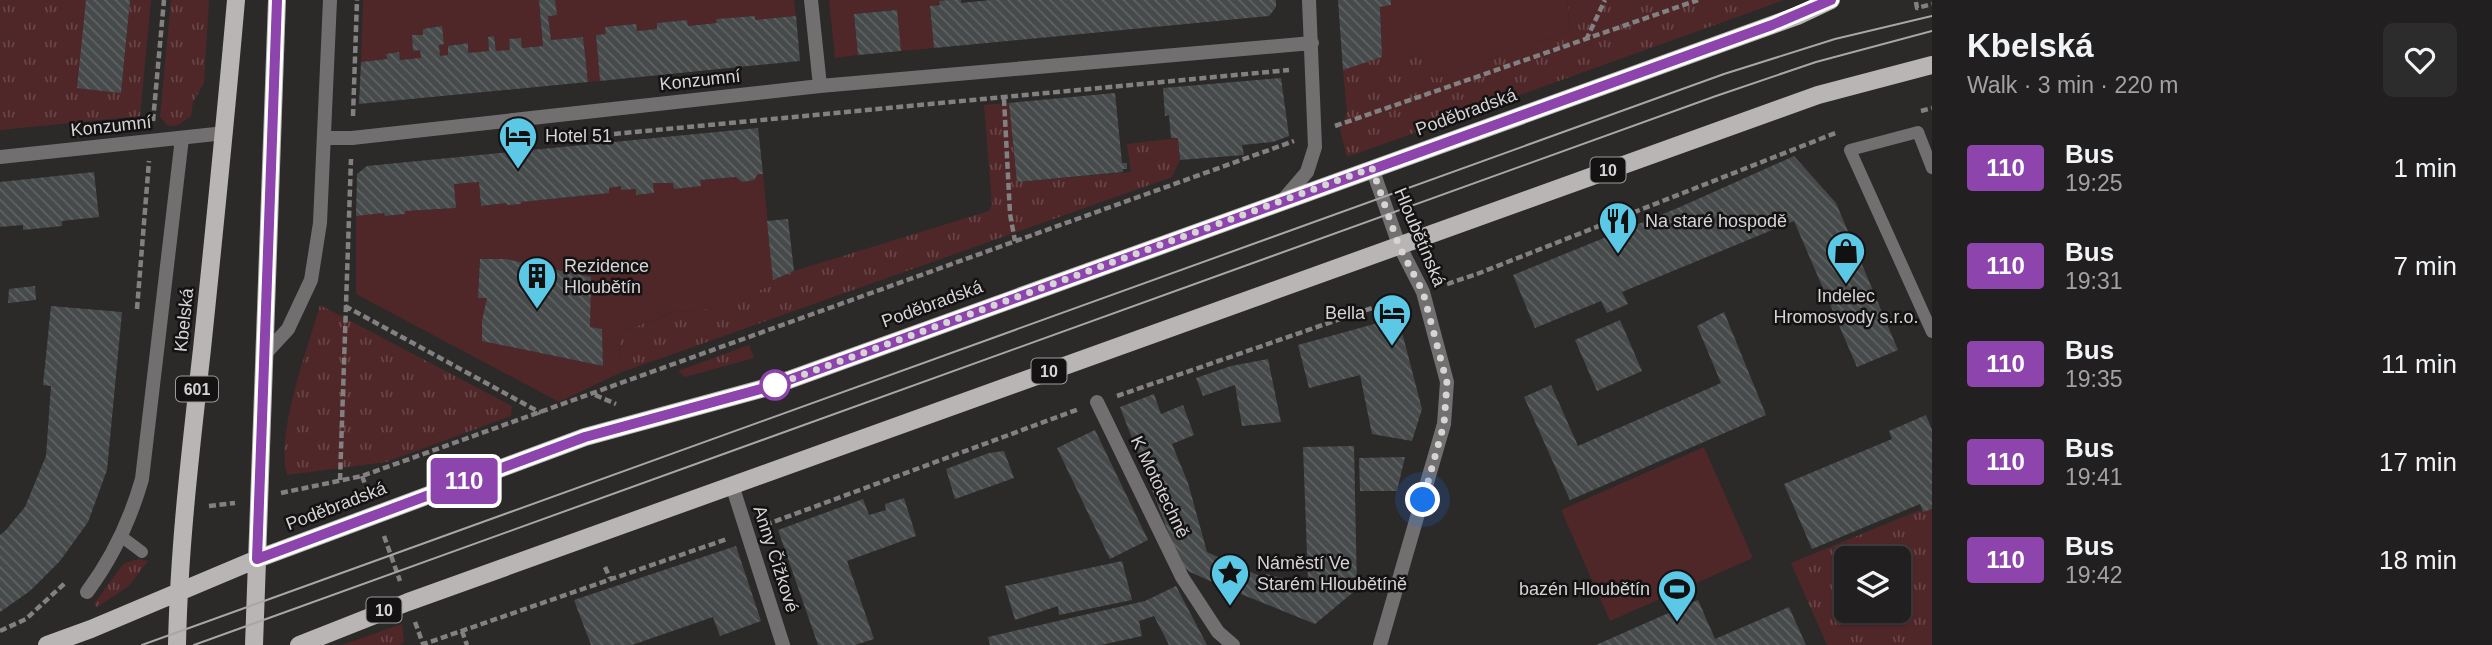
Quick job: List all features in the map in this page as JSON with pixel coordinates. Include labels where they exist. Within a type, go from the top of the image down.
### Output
[{"type":"main road","name":"Kbelská","points":[[177,645],[178,592],[186,497],[225,133],[236,0]]},
{"type":"main road","points":[[254,645],[277,0]]},
{"type":"main road","name":"Poděbradská","points":[[47,645],[257,559],[585,437],[772,386],[1784,20],[1831,0]]},
{"type":"main road","name":"10","points":[[299,645],[408,602],[1818,95],[1932,65]]},
{"type":"street","points":[[264,355],[288,329],[310,280],[320,223],[331,0]]},
{"type":"street","points":[[811,0],[820,86]]},
{"type":"street","points":[[1283,200],[1301,181],[1312,161],[1315,133],[1309,0]]},
{"type":"street","name":"Konzumní","points":[[324,138],[352,138],[820,86],[1312,43]]},
{"type":"street","name":"Konzumní","points":[[0,156],[225,133]]},
{"type":"street","name":"Kbelská","points":[[87,592],[121,537],[132,513],[142,479],[181,138]]},
{"type":"street","name":"Hloubětínská","points":[[1372,168],[1399,246],[1423,292],[1444,364],[1447,402],[1438,447],[1380,645]]},
{"type":"street","name":"K Mototechně","points":[[1097,402],[1188,587],[1218,632],[1233,645]]},
{"type":"street","name":"Anny Čížkové","points":[[732,485],[783,645]]},
{"type":"lane","points":[[1932,168],[1918,132],[1850,150],[1932,332]]},
{"type":"lane","points":[[121,537],[142,552]]},
{"type":"path","points":[[137,309],[164,0]]},
{"type":"path","points":[[1586,40],[1605,0]]},
{"type":"path","points":[[286,492],[362,476],[1315,133],[1698,0]]},
{"type":"path","points":[[1917,8],[1932,4]]},
{"type":"path","points":[[601,135],[1289,70]]},
{"type":"path","points":[[1004,99],[1010,214],[1015,241]]},
{"type":"path","points":[[1920,111],[1932,108]]},
{"type":"path","points":[[1447,284],[1846,129]]},
{"type":"path","points":[[340,480],[348,233]]},
{"type":"path","points":[[1097,402],[1401,298]]},
{"type":"path","points":[[345,306],[542,413]]},
{"type":"path","points":[[362,476],[366,486]]},
{"type":"path","points":[[385,538],[399,579]]},
{"type":"path","points":[[605,567],[610,578]]},
{"type":"path","points":[[0,631],[26,619],[59,589]]},
{"type":"path","points":[[414,619],[423,644],[421,645]]},
{"type":"path","points":[[461,631],[467,645]]},
{"type":"green space","points":[[0,0],[86,0],[121,93],[130,0],[151,0],[140,116],[0,130]]},
{"type":"green space","points":[[171,0],[209,0],[204,83],[193,102],[191,116],[178,125],[168,126],[160,117]]},
{"type":"green space","points":[[363,0],[539,0],[543,46],[522,48],[521,38],[509,39],[510,50],[496,51],[494,36],[488,37],[489,51],[468,53],[467,43],[456,44],[448,55],[440,56],[439,45],[444,44],[442,26],[423,29],[423,35],[412,36],[420,50],[421,58],[400,60],[398,52],[386,54],[386,59],[361,62]]},
{"type":"green space","points":[[555,0],[794,0],[796,16],[755,20],[754,16],[717,19],[717,23],[688,26],[687,20],[657,23],[657,29],[637,31],[636,24],[606,27],[606,34],[596,35],[600,81],[588,82],[583,37],[551,40],[548,16]]},
{"type":"green space","points":[[829,0],[950,0],[930,7],[934,48],[901,51],[896,10],[854,14],[858,55],[835,58]]},
{"type":"green space","points":[[1391,0],[1567,0],[1570,31],[1437,78],[1420,40],[1382,57],[1380,7],[1391,5]]},
{"type":"green space","points":[[1567,0],[1784,0],[1347,157],[1340,130],[1347,113],[1343,70],[1382,57],[1420,39],[1437,78],[1570,31]]},
{"type":"green space","points":[[1009,103],[1017,182],[1131,172],[1127,144],[1178,138],[1180,160],[1172,177],[622,372],[618,333],[674,312],[702,310],[774,284],[773,280],[794,271],[989,211],[992,204],[984,105]]},
{"type":"green space","points":[[758,174],[763,174],[774,285],[702,310],[673,312],[618,333],[622,372],[559,402],[356,294],[356,216],[384,213],[385,216],[405,214],[405,211],[456,208],[454,184],[479,182],[481,206],[609,193],[609,188],[621,186],[622,190],[636,189],[637,195],[654,193],[653,183],[673,183],[674,189],[700,180],[736,177],[742,182],[753,180]],"holes":[[[480,259],[506,259],[590,277],[590,327],[602,329],[603,366],[483,341],[487,298],[478,297]]]},
{"type":"green space","points":[[320,305],[512,406],[511,416],[386,462],[287,475],[284,458],[289,415]]},
{"type":"green space","points":[[749,345],[754,358],[685,377],[678,371]]},
{"type":"green space","points":[[1704,447],[1753,558],[1610,621],[1561,510]]},
{"type":"green space","points":[[1932,509],[1932,645],[1827,645],[1791,563],[1920,510],[1923,512]]},
{"type":"green space","points":[[139,559],[148,561],[129,586],[97,607],[94,604],[120,568],[125,563]]},
{"type":"green space","points":[[402,624],[404,642],[400,645],[342,645]]},
{"type":"building","points":[[86,0],[130,0],[121,93],[77,88]]},
{"type":"building","points":[[539,0],[555,0],[557,15],[548,16],[551,40],[583,37],[588,82],[359,104],[361,62],[387,59],[386,54],[399,52],[400,60],[421,58],[420,50],[413,51],[412,35],[423,35],[423,29],[442,26],[444,44],[439,45],[440,56],[448,55],[448,46],[468,43],[468,53],[489,51],[488,37],[494,36],[496,51],[510,50],[509,39],[521,38],[522,48],[543,46]]},
{"type":"building","points":[[961,0],[961,3],[991,0],[1276,0],[1276,7],[1269,16],[934,48],[930,6],[940,5],[939,1]]},
{"type":"building","points":[[1338,0],[1391,0],[1391,5],[1380,7],[1382,57],[1343,70]]},
{"type":"building","points":[[897,10],[901,51],[858,55],[854,14]]},
{"type":"building","points":[[755,16],[755,20],[796,16],[800,61],[600,81],[596,35],[606,34],[605,27],[636,24],[637,31],[657,29],[657,23],[687,20],[688,26],[717,23],[716,19]]},
{"type":"building","points":[[1281,78],[1289,136],[1273,142],[1242,145],[1244,155],[1180,160],[1178,138],[1171,138],[1169,115],[1165,116],[1163,88]]},
{"type":"building","points":[[1115,93],[1122,163],[1127,163],[1127,169],[1123,169],[1123,172],[1017,182],[1009,103]]},
{"type":"building","points":[[758,128],[763,174],[758,174],[754,180],[742,182],[736,177],[700,180],[701,186],[674,189],[673,183],[653,183],[654,193],[636,195],[636,189],[621,190],[621,186],[609,188],[609,193],[481,206],[479,182],[454,184],[456,208],[405,211],[405,214],[385,216],[384,213],[356,216],[357,174],[367,166]]},
{"type":"building","points":[[1794,156],[1836,203],[1898,350],[1857,367],[1794,221],[1622,292],[1628,304],[1607,313],[1601,301],[1535,328],[1513,275],[1680,207]]},
{"type":"building","points":[[94,172],[99,217],[62,221],[62,226],[23,230],[23,225],[0,227],[0,182]]},
{"type":"building","points":[[788,219],[794,271],[773,280],[767,221]]},
{"type":"building","name":"Rezidence Hloubětín","points":[[480,259],[506,259],[591,277],[590,327],[602,329],[603,366],[482,341],[482,321],[487,298],[478,298]]},
{"type":"building","points":[[35,286],[36,300],[8,303],[9,289]]},
{"type":"building","points":[[51,306],[122,312],[107,470],[88,522],[60,561],[30,591],[0,612],[0,535],[25,507],[46,456],[51,386],[43,385]]},
{"type":"building","points":[[1724,312],[1766,415],[1570,500],[1524,397],[1551,385],[1578,446],[1721,383],[1697,326]]},
{"type":"building","points":[[1396,318],[1422,409],[1412,441],[1372,434],[1360,375],[1309,388],[1298,345]]},
{"type":"building","points":[[1620,320],[1642,371],[1597,391],[1575,340]]},
{"type":"building","points":[[1268,359],[1281,422],[1242,426],[1235,385],[1203,396],[1196,378],[1231,366]]},
{"type":"building","points":[[1154,394],[1161,414],[1183,405],[1194,435],[1172,444],[1188,483],[1207,552],[1266,579],[1266,574],[1308,581],[1303,447],[1354,446],[1357,589],[1315,624],[1226,588],[1190,572],[1181,565],[1120,407]]},
{"type":"building","points":[[1926,415],[1932,430],[1932,509],[1923,512],[1920,504],[1812,549],[1784,484],[1892,439],[1889,431]]},
{"type":"building","points":[[1095,430],[1148,540],[1110,559],[1057,448]]},
{"type":"building","points":[[1004,451],[1014,478],[955,499],[946,469],[989,453]]},
{"type":"building","points":[[1405,457],[1397,491],[1360,491],[1359,458]]},
{"type":"building","points":[[904,498],[916,536],[847,561],[874,639],[855,645],[818,645],[778,530],[863,499],[869,515],[886,510],[885,504]]},
{"type":"building","points":[[736,546],[761,621],[720,636],[713,617],[632,645],[591,645],[574,600]]},
{"type":"building","points":[[1122,561],[1132,600],[1059,615],[1058,606],[1015,620],[1005,586]]},
{"type":"building","points":[[1176,586],[1207,645],[1169,645],[1154,616],[1139,621],[1142,636],[1101,645],[990,645],[988,637],[1145,601]]},
{"type":"building","name":"bazén Hloubětín","points":[[1698,600],[1715,639],[1789,607],[1806,645],[1596,645]]},
{"type":"tram line","points":[[142,645],[1724,74],[1835,39],[1932,16]]},
{"type":"tram line","points":[[194,645],[1716,96],[1816,62],[1932,31]]},
{"type":"bus line","name":"110","points":[[277,0],[257,559],[585,437],[772,386],[1772,25],[1831,0]]},
{"type":"place","name":"Hotel 51","points":[[518,170]]},
{"type":"place","name":"Na staré hospodě","points":[[1618,255]]},
{"type":"place","name":"Indelec Hromosvody s.r.o.","points":[[1846,285]]},
{"type":"place","name":"Rezidence Hloubětín","points":[[537,310]]},
{"type":"place","name":"Bella","points":[[1392,347]]},
{"type":"place","name":"Náměstí Ve Starém Hloubětíně","points":[[1230,607]]},
{"type":"place","name":"bazén Hloubětín","points":[[1677,623]]},
{"type":"route","points":[[775,385],[772,386],[1372,168],[1399,246],[1423,292],[1447,383],[1444,424],[1423,500]]}]
